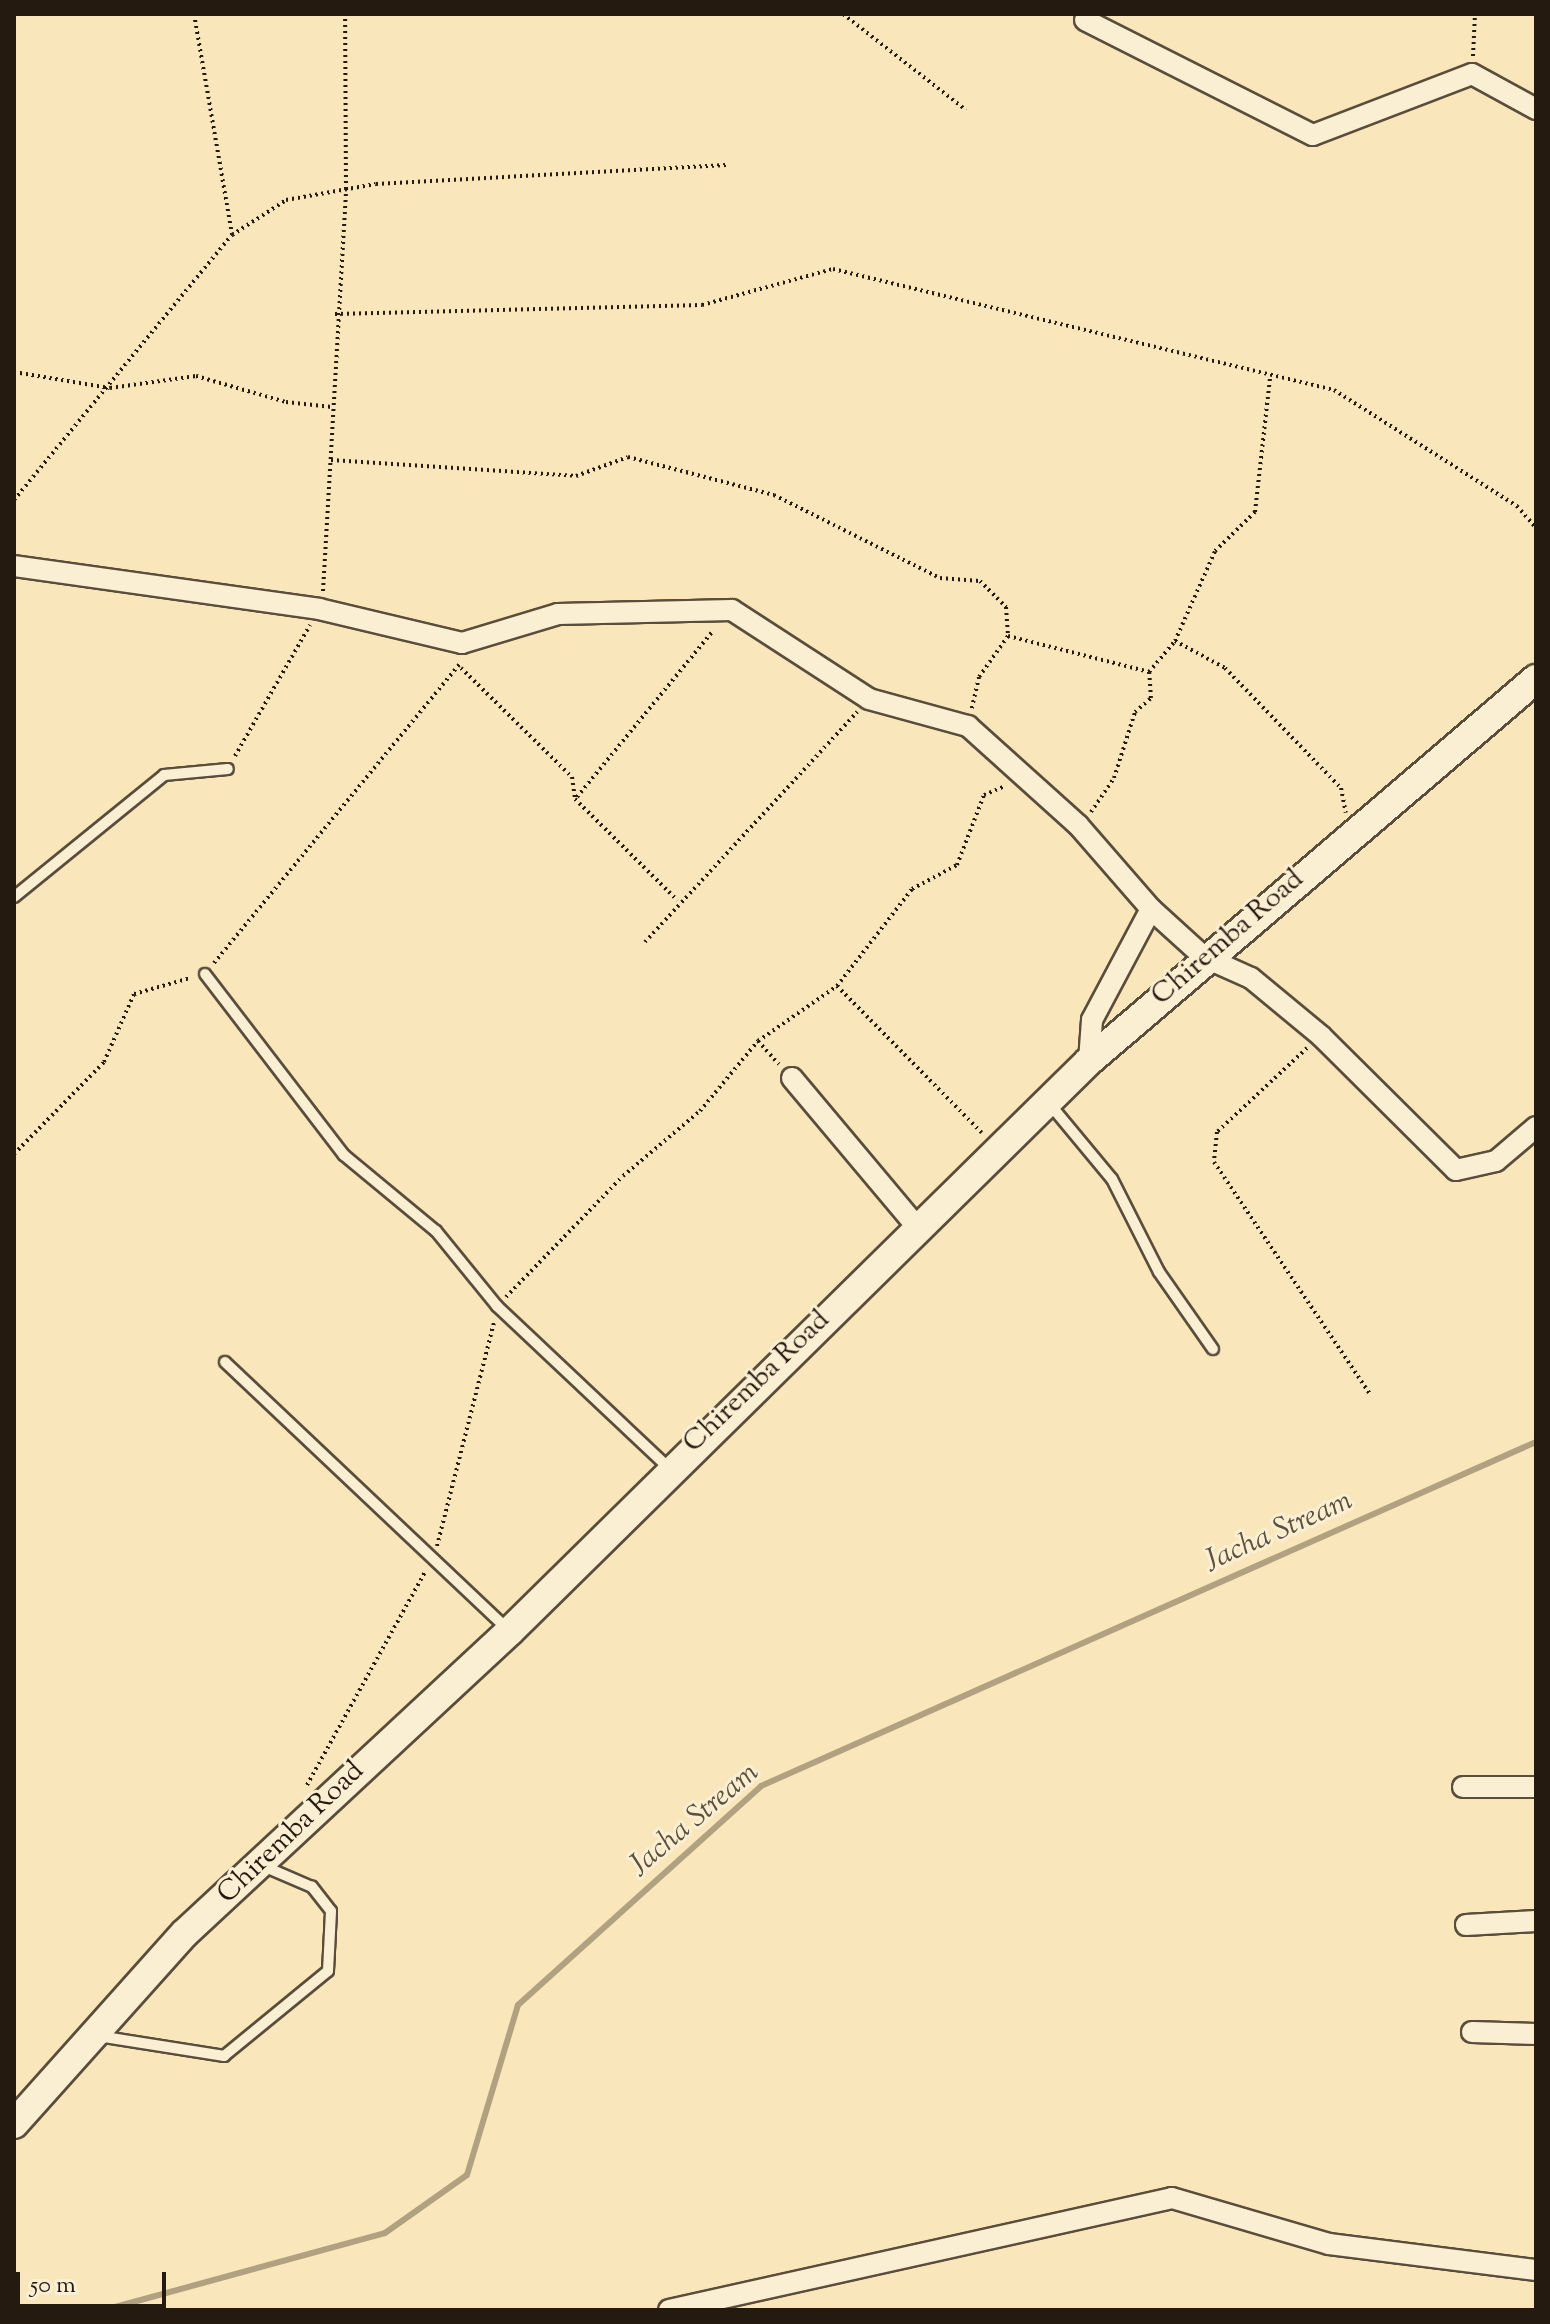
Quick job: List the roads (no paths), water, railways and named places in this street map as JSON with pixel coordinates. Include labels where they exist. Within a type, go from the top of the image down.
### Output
[{"type":"main road","name":"Chiremba Road","points":[[14,2124],[88,2035],[259,1864],[510,1631],[669,1468],[1089,1061],[1204,957],[1536,679]]},
{"type":"street","points":[[1085,20],[1313,135],[1472,74],[1536,109]]},
{"type":"street","points":[[14,566],[319,609],[462,643],[558,614],[732,610],[869,699],[968,726],[1078,825],[1151,909],[1204,957],[1251,978],[1321,1036],[1456,1170],[1496,1161],[1536,1127]]},
{"type":"street","points":[[1089,1061],[1092,1020],[1151,909]]},
{"type":"street","points":[[792,1078],[918,1228]]},
{"type":"street","points":[[1463,1787],[1536,1787]]},
{"type":"street","points":[[1466,1925],[1536,1921]]},
{"type":"street","points":[[1472,2032],[1536,2034]]},
{"type":"street","points":[[669,2310],[1172,2198],[1329,2244],[1536,2270]]},
{"type":"lane","points":[[14,897],[164,775],[228,769]]},
{"type":"lane","points":[[205,974],[344,1155],[436,1231],[497,1306],[669,1468]]},
{"type":"lane","points":[[1047,1101],[1112,1179],[1159,1272],[1213,1349]]},
{"type":"lane","points":[[225,1362],[434,1555],[510,1631]]},
{"type":"lane","points":[[88,2035],[224,2056],[328,1971],[331,1911],[312,1887],[259,1864]]},
{"type":"waterway","name":"Jacha Stream","points":[[104,2310],[385,2233],[467,2175],[518,2005],[761,1786],[1536,1442]]}]
